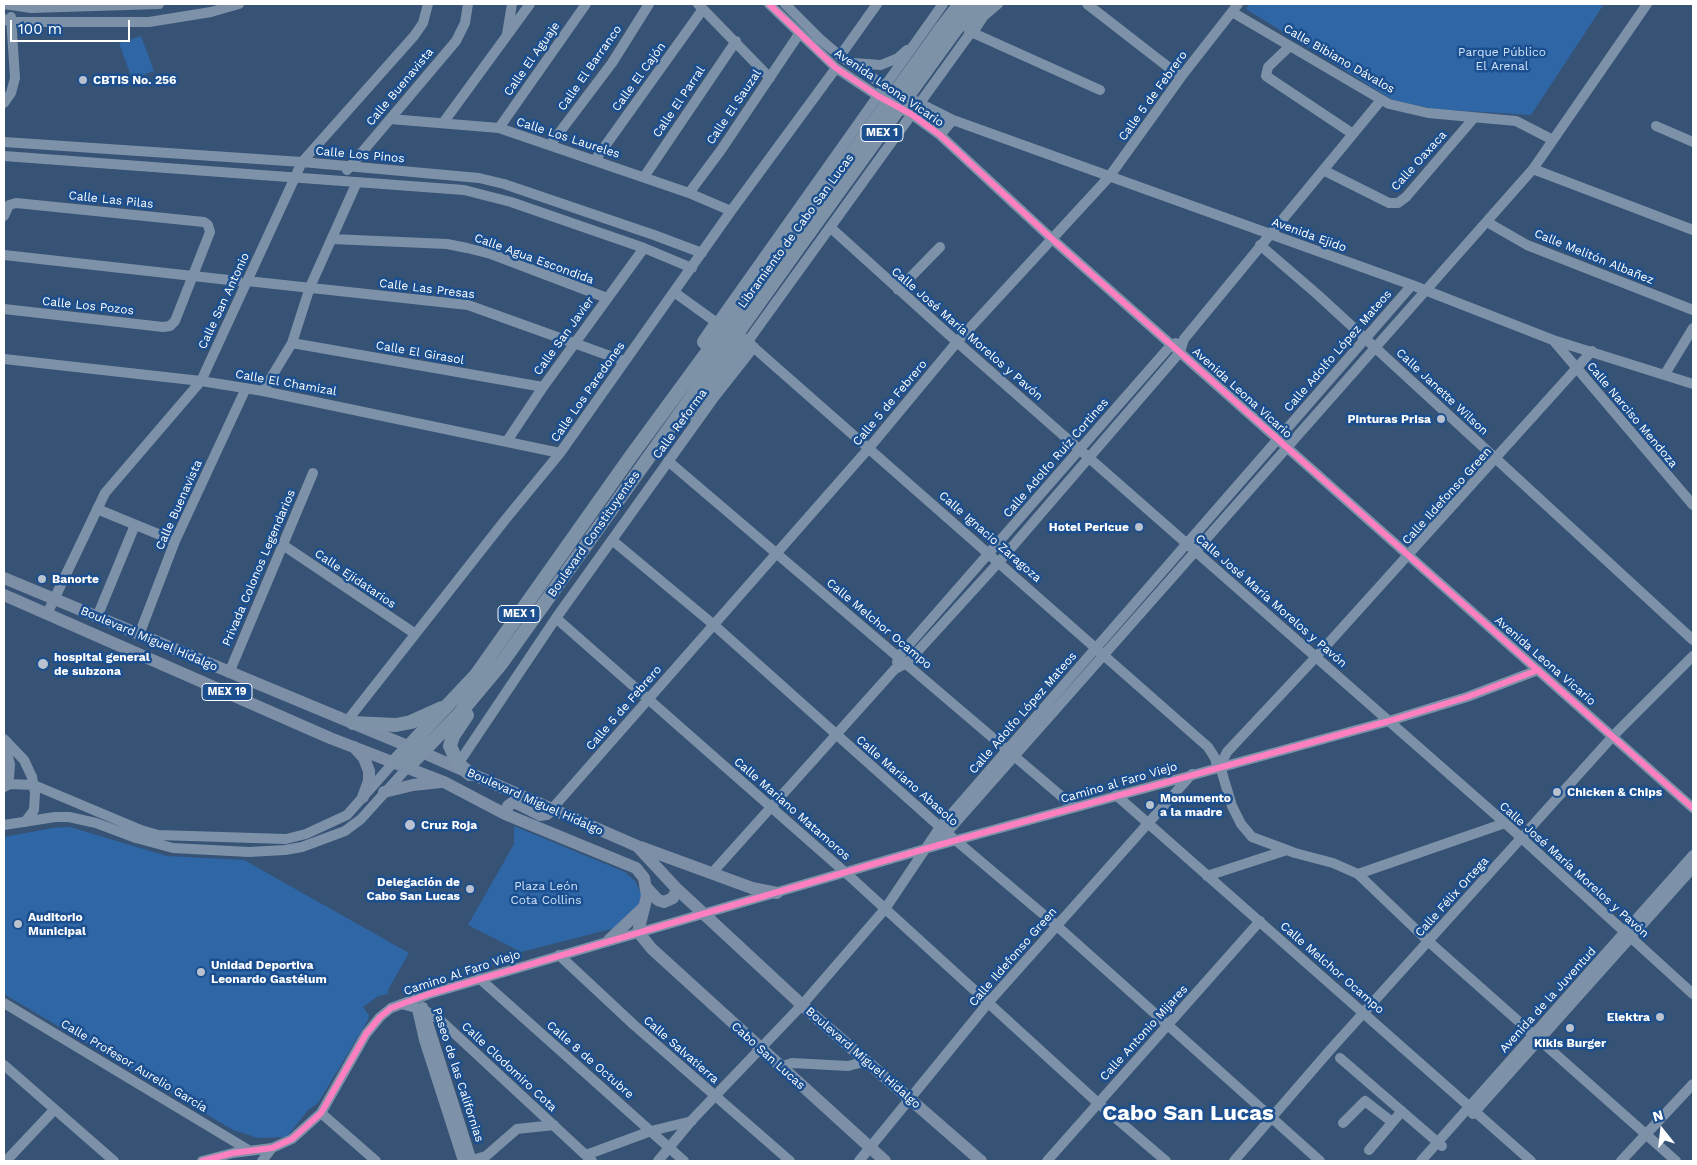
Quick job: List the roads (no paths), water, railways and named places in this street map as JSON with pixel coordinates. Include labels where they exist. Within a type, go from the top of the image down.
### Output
[{"type":"highway","name":"Libramiento de Cabo San Lucas","points":[[631,456],[804,230],[960,4]]},
{"type":"highway","name":"Boulevard Constituyentes","points":[[394,762],[416,750],[460,713],[501,664],[643,464],[746,340],[804,230],[976,4]]},
{"type":"highway","points":[[971,32],[989,4]]},
{"type":"highway","points":[[631,456],[717,323]]},
{"type":"highway","name":"Boulevard Constituyentes","points":[[408,767],[416,750],[476,675],[631,456]]},
{"type":"highway","points":[[470,774],[458,764],[451,750],[451,740],[501,664]]},
{"type":"highway","points":[[350,722],[387,726],[411,722],[438,710],[457,697]]},
{"type":"main road","name":"Boulevard Miguel Hidalgo","points":[[4,578],[350,722],[637,846],[677,889],[802,1005],[981,1161]]},
{"type":"main road","name":"Boulevard Miguel Hidalgo","points":[[4,595],[350,744],[444,782],[506,814],[636,868],[644,878],[646,887],[658,900],[664,902],[673,898],[677,889]]},
{"type":"main road","points":[[350,744],[361,754],[369,771],[369,781],[364,798]]},
{"type":"main road","points":[[384,792],[412,785],[444,782]]},
{"type":"main road","points":[[506,814],[508,806],[512,803],[516,803],[540,815],[547,814],[551,810]]},
{"type":"main road","points":[[637,846],[752,888],[777,893]]},
{"type":"main road","points":[[638,932],[645,906],[646,887]]},
{"type":"main road","points":[[609,940],[645,906]]},
{"type":"main road","name":"Cabo San Lucas","points":[[638,932],[652,949],[885,1161]]},
{"type":"street","points":[[4,103],[11,93],[15,78],[7,20],[8,5],[159,4]]},
{"type":"street","points":[[7,20],[149,22],[195,15],[239,4]]},
{"type":"street","name":"Calle San Antonio","points":[[47,614],[105,493],[201,381],[243,281],[302,162],[414,36],[424,23],[428,4]]},
{"type":"street","name":"Calle Buenavista","points":[[338,180],[456,41],[465,23],[468,4]]},
{"type":"street","points":[[506,37],[512,4]]},
{"type":"street","points":[[443,123],[530,4]]},
{"type":"street","name":"Calle El Aguaje","points":[[499,128],[586,4]]},
{"type":"street","name":"Calle El Barranco","points":[[550,145],[612,63],[649,4]]},
{"type":"street","name":"Avenida Leona Vicario","points":[[769,4],[836,68],[878,96],[911,114],[940,135],[1277,440],[1614,735],[1693,808]]},
{"type":"street","name":"Avenida Leona Vicario","points":[[785,4],[820,40],[840,56],[885,86],[919,103]]},
{"type":"street","points":[[840,56],[877,4]]},
{"type":"street","points":[[674,292],[717,323],[943,4]]},
{"type":"street","name":"Boulevard Constituyentes","points":[[746,340],[831,228],[971,32],[998,4]]},
{"type":"street","points":[[1087,4],[1181,77]]},
{"type":"street","name":"Calle Adolfo López Mateos","points":[[1100,651],[1195,551],[1533,169],[1647,4]]},
{"type":"street","points":[[701,6],[770,78]]},
{"type":"street","name":"Calle El Cajón","points":[[595,160],[701,6]]},
{"type":"street","name":"Calle 5 de Febrero","points":[[551,810],[869,448],[957,342],[1109,176],[1181,77],[1235,8]]},
{"type":"street","name":"Calle Bibiano Dávalos","points":[[1235,8],[1290,46],[1382,100],[1409,110],[1473,119],[1516,121],[1553,140]]},
{"type":"street","points":[[971,32],[1100,90]]},
{"type":"street","name":"Calle El Sauzal","points":[[689,193],[799,34]]},
{"type":"street","points":[[922,35],[923,44],[930,55],[942,58],[956,53]]},
{"type":"street","points":[[851,63],[881,65],[890,62],[922,35]]},
{"type":"street","name":"Calle El Parral","points":[[644,177],[736,42]]},
{"type":"street","points":[[1290,46],[1268,67],[1266,76],[1353,134]]},
{"type":"street","name":"Calle Los Paredones","points":[[350,722],[414,633],[560,452],[731,211],[836,68]]},
{"type":"street","name":"Calle Adolfo Ruíz Cortines","points":[[712,873],[896,669],[989,553],[1080,449],[1184,339],[1269,234],[1382,100]]},
{"type":"street","name":"Avenida Ejido","points":[[919,103],[953,120],[1412,285],[1553,340],[1665,374],[1691,384]]},
{"type":"street","points":[[859,122],[871,117],[885,119],[892,130],[891,144]]},
{"type":"street","name":"Calle Los Laureles","points":[[390,119],[499,128],[689,193],[731,211]]},
{"type":"street","name":"Calle Oaxaca","points":[[1323,170],[1389,203],[1398,203],[1406,197],[1473,119]]},
{"type":"street","points":[[940,135],[953,120]]},
{"type":"street","points":[[1656,126],[1693,142]]},
{"type":"street","name":"Calle Los Pinos","points":[[4,142],[302,162],[488,180],[635,228],[702,253]]},
{"type":"street","points":[[4,156],[464,190],[511,202],[644,248],[692,268]]},
{"type":"street","points":[[1533,169],[1693,230]]},
{"type":"street","points":[[263,391],[292,343],[310,287],[357,182]]},
{"type":"street","name":"Calle Las Pilas","points":[[4,216],[9,205],[16,203],[204,222],[208,225],[210,232],[191,276]]},
{"type":"street","name":"Calle Melitón Albañez","points":[[1488,222],[1527,244],[1693,310]]},
{"type":"street","name":"Calle José María Morelos y Pavón","points":[[831,228],[898,290],[1505,823],[1693,994]]},
{"type":"street","name":"Calle Agua Escondida","points":[[332,239],[447,244],[467,248],[491,254],[607,298]]},
{"type":"street","name":"Calle Janette Wilson","points":[[1260,245],[1365,338],[1693,640]]},
{"type":"street","points":[[898,290],[940,247]]},
{"type":"street","name":"Calle San Javier","points":[[507,441],[574,343],[644,248]]},
{"type":"street","name":"Calle Las Presas","points":[[4,255],[468,305],[624,361]]},
{"type":"street","name":"Calle Los Pozos","points":[[4,309],[163,327],[170,326],[175,321],[191,276]]},
{"type":"street","name":"Calle Adolfo López Mateos","points":[[658,1161],[692,1120],[802,1005],[885,909],[944,830],[1100,651],[1187,544],[1412,285]]},
{"type":"street","points":[[1665,374],[1693,328]]},
{"type":"street","name":"Calle Ignacio Zaragoza","points":[[746,340],[1208,748],[1215,758],[1232,806],[1246,831],[1258,840],[1333,863],[1358,874],[1428,942],[1676,1161]]},
{"type":"street","name":"Calle Reforma","points":[[458,764],[556,618],[668,461],[746,340]]},
{"type":"street","name":"Calle Narciso Mendoza","points":[[1553,340],[1693,505]]},
{"type":"street","name":"Calle El Girasol","points":[[292,343],[543,387]]},
{"type":"street","name":"Calle Adolfo Ruíz Cortines","points":[[903,659],[999,562],[1090,458],[1176,348]]},
{"type":"street","name":"Calle Ildefonso Green","points":[[1218,766],[1227,752],[1408,556],[1592,351]]},
{"type":"street","name":"Calle El Chamizal","points":[[4,359],[201,381],[246,388],[560,452]]},
{"type":"street","name":"Calle Buenavista","points":[[139,635],[175,541],[246,388]]},
{"type":"street","name":"Calle Melchor Ocampo","points":[[668,461],[775,554],[903,659],[1074,807]]},
{"type":"street","name":"Privada Colonos Legendarios","points":[[229,673],[313,473]]},
{"type":"street","points":[[96,509],[175,541]]},
{"type":"street","points":[[97,617],[135,525]]},
{"type":"street","name":"Calle Mariano Abasolo","points":[[612,540],[714,625],[836,736],[1058,926],[1167,1026],[1320,1161]]},
{"type":"street","name":"Calle Ejidatarios","points":[[282,546],[414,633]]},
{"type":"street","name":"Calle Mariano Matamoros","points":[[556,618],[846,872],[1098,1103],[1166,1161]]},
{"type":"street","name":"Calle Félix Ortega","points":[[1234,1161],[1364,1013],[1614,735],[1693,656]]},
{"type":"street","name":"Camino al Faro Viejo","points":[[704,914],[931,847],[1218,766],[1389,721],[1460,699],[1538,670]]},
{"type":"street","points":[[4,739],[18,753],[30,770],[34,786],[34,810],[25,822]]},
{"type":"street","points":[[4,744],[10,764],[9,777],[4,787]]},
{"type":"street","name":"Boulevard Constituyentes","points":[[4,787],[10,784],[34,786],[141,830],[158,835],[206,838],[293,838],[325,827],[347,815],[394,762]]},
{"type":"street","name":"Boulevard Constituyentes","points":[[9,824],[55,817],[69,817],[96,823],[136,838],[173,848],[249,852],[285,850],[302,847],[345,831],[361,819],[408,767]]},
{"type":"street","name":"Calle Ildefonso Green","points":[[859,1161],[988,1003],[1193,774]]},
{"type":"street","name":"Calle Melchor Ocampo","points":[[1116,795],[1531,1161]]},
{"type":"street","points":[[4,815],[9,824]]},
{"type":"street","points":[[1358,874],[1505,823]]},
{"type":"street","points":[[1207,876],[1287,850]]},
{"type":"street","name":"Avenida de la Juventud","points":[[1421,1161],[1440,1145],[1536,1038],[1627,935],[1693,855]]},
{"type":"street","name":"Avenida de la Juventud","points":[[1627,935],[1693,868]]},
{"type":"street","name":"Camino Al Faro Viejo","points":[[420,1003],[478,978],[704,914]]},
{"type":"street","name":"Calle Antonio Mijares","points":[[1047,1161],[1260,921]]},
{"type":"street","name":"Calle Salvatierra","points":[[559,955],[715,1097],[790,1161]]},
{"type":"street","name":"Calle 8 de Octubre","points":[[478,978],[684,1161]]},
{"type":"street","name":"Calle Profesor Aurelio García","points":[[4,1002],[250,1151]]},
{"type":"street","name":"Calle Clodomiro Cota","points":[[401,1004],[420,1003],[589,1158]]},
{"type":"street","name":"Paseo de las Californias","points":[[420,1003],[469,1161]]},
{"type":"street","name":"Camino Al Faro Viejo","points":[[202,1161],[234,1153],[272,1148],[292,1140],[321,1113],[366,1034],[380,1017],[391,1008],[401,1004]]},
{"type":"street","points":[[1340,1058],[1440,1145]]},
{"type":"street","points":[[780,1067],[792,1064],[848,1066],[867,1060]]},
{"type":"street","points":[[4,1066],[114,1161]]},
{"type":"street","points":[[1621,1161],[1693,1084]]},
{"type":"street","points":[[1343,1122],[1365,1101],[1392,1122]]},
{"type":"street","points":[[6,1161],[54,1110]]},
{"type":"street","points":[[1369,1150],[1402,1111]]},
{"type":"street","points":[[321,1113],[370,1159]]},
{"type":"street","points":[[589,1158],[651,1131],[692,1120]]},
{"type":"street","points":[[469,1161],[490,1158],[517,1129],[554,1125]]},
{"type":"street","name":"Avenida de la Juventud","points":[[1430,1161],[1440,1145]]},
{"type":"street","points":[[262,1161],[272,1148]]},
{"type":"place","name":"CBTIS No. 256","points":[[83,80]]},
{"type":"place","name":"Pinturas Prisa","points":[[1441,419]]},
{"type":"place","name":"Hotel Pericue","points":[[1139,527]]},
{"type":"place","name":"Banorte","points":[[42,579]]},
{"type":"place","name":"hospital general de subzona","points":[[43,664]]},
{"type":"place","name":"Chicken & Chips","points":[[1557,792]]},
{"type":"place","name":"Monumento a la madre","points":[[1150,805]]},
{"type":"place","name":"Cruz Roja","points":[[410,825]]},
{"type":"place","name":"Delegación de Cabo San Lucas","points":[[470,889]]},
{"type":"place","name":"Auditorio Municipal","points":[[18,924]]},
{"type":"place","name":"Unidad Deportiva Leonardo Gastélum","points":[[201,972]]},
{"type":"place","name":"Elektra","points":[[1660,1017]]},
{"type":"place","name":"Kikis Burger","points":[[1570,1028]]},
{"type":"district","name":"Cabo San Lucas","points":[[1188,1114]]},
{"type":"park label","name":"Parque Público El Arenal","points":[[1502,59]]},
{"type":"park label","name":"Plaza León Cota Collins","points":[[546,893]]}]
